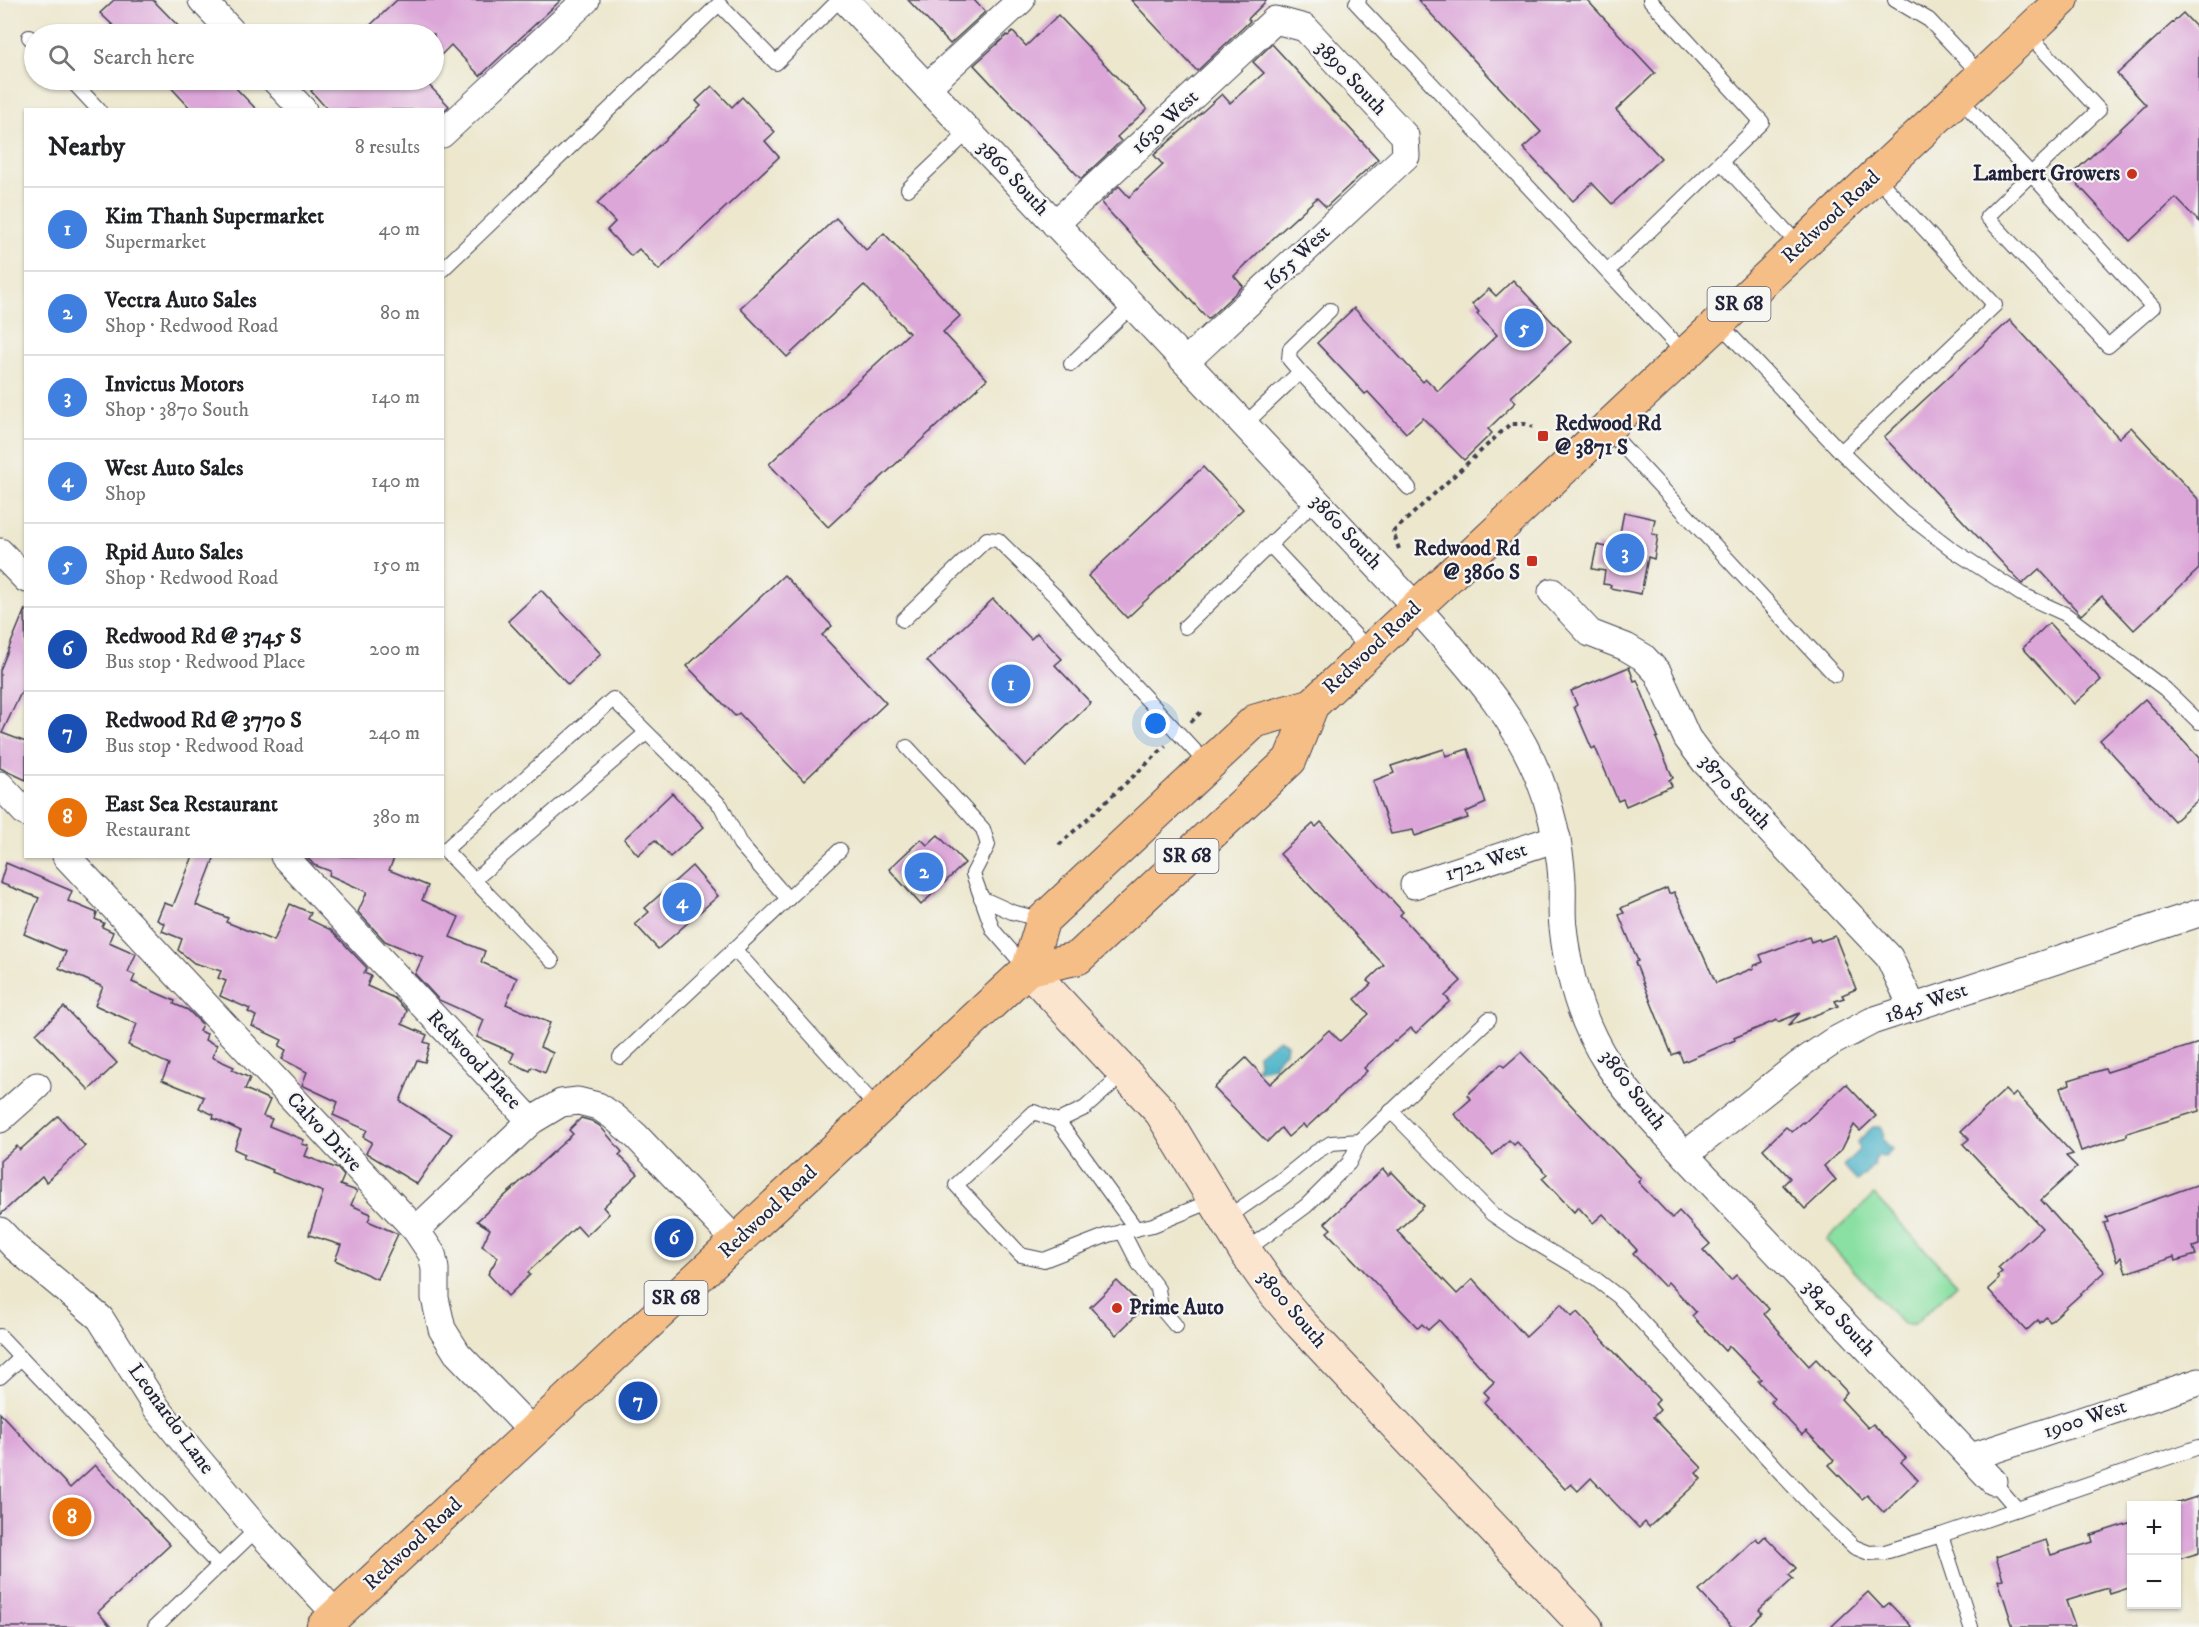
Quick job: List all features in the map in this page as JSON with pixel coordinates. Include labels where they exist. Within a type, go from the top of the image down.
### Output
[{"type":"main road","name":"Redwood Road","points":[[1028,969],[1078,958],[1290,760],[1312,705],[2062,0]]},
{"type":"main road","name":"Redwood Road","points":[[330,1621],[1028,969],[1043,920],[1255,721],[1312,705]]},
{"type":"street","points":[[202,0],[225,24]]},
{"type":"street","points":[[444,132],[586,0]]},
{"type":"street","name":"3860 South","points":[[845,0],[1416,607],[1493,694],[1523,743],[1545,795],[1557,838],[1562,880],[1563,925],[1570,974],[1586,1020],[1608,1064],[1642,1108],[1685,1155]]},
{"type":"street","points":[[927,87],[1021,0]]},
{"type":"street","name":"3890 South","points":[[1275,20],[1305,28],[1405,136],[1406,156]]},
{"type":"street","name":"1630 West","points":[[1055,224],[1275,20]]},
{"type":"street","points":[[284,90],[301,108]]},
{"type":"street","name":"1655 West","points":[[1186,361],[1406,156]]},
{"type":"street","points":[[0,552],[24,577]]},
{"type":"street","name":"3870 South","points":[[1552,592],[1590,633],[1626,647],[1644,657],[1658,673],[1687,738],[1705,762],[1889,957],[1912,1006]]},
{"type":"street","points":[[0,785],[24,811]]},
{"type":"street","name":"1722 West","points":[[1414,885],[1557,838]]},
{"type":"street","name":"Calvo Drive","points":[[68,858],[416,1230],[432,1254],[435,1269],[435,1298],[442,1329],[457,1353],[533,1432]]},
{"type":"street","name":"Redwood Place","points":[[286,858],[531,1121],[561,1103],[578,1101],[598,1106],[636,1136],[736,1241]]},
{"type":"street","name":"1845 West","points":[[1685,1155],[1797,1066],[1832,1042],[1872,1021],[1912,1006],[2199,914]]},
{"type":"street","name":"3800 South","points":[[1028,969],[1161,1112],[1245,1251],[1301,1324],[1586,1627]]},
{"type":"street","points":[[0,1119],[37,1086]]},
{"type":"street","points":[[416,1230],[531,1121]]},
{"type":"street","name":"3840 South","points":[[1685,1155],[1993,1481]]},
{"type":"street","name":"Leonardo Lane","points":[[0,1231],[16,1248],[100,1318],[156,1407],[330,1621]]},
{"type":"street","name":"1900 West","points":[[1971,1457],[2199,1382]]},
{"type":"lane","points":[[444,268],[718,4],[776,63],[839,0]]},
{"type":"lane","points":[[1359,0],[1356,3],[1685,354]]},
{"type":"lane","points":[[1608,271],[1762,122],[1650,0]]},
{"type":"lane","points":[[1895,0],[1929,20],[1970,86],[2031,174],[2152,307],[2109,346],[1988,217],[2031,174],[2099,110],[2027,33]]},
{"type":"lane","points":[[80,90],[97,108]]},
{"type":"lane","points":[[908,189],[969,131]]},
{"type":"lane","points":[[1721,162],[1800,246]]},
{"type":"lane","points":[[1840,452],[1995,305],[1875,176]]},
{"type":"lane","points":[[1071,364],[1133,305]]},
{"type":"lane","points":[[1330,310],[1290,349],[1288,359],[1409,488]]},
{"type":"lane","points":[[1719,323],[1840,452],[1902,511],[1953,550],[2021,594],[2065,614],[2165,689],[2199,722]]},
{"type":"lane","points":[[1245,424],[1299,372]]},
{"type":"lane","points":[[1606,428],[1835,675]]},
{"type":"lane","points":[[1185,627],[1316,500]]},
{"type":"lane","points":[[903,620],[987,539],[998,540],[1057,598],[1104,653],[1208,765]]},
{"type":"lane","points":[[1270,545],[1370,650]]},
{"type":"lane","points":[[552,961],[445,850],[613,699],[721,806],[740,844],[788,899]]},
{"type":"lane","points":[[474,880],[646,733]]},
{"type":"lane","points":[[907,747],[982,829],[988,845],[973,874],[993,930],[1028,969]]},
{"type":"lane","points":[[620,1057],[840,850]]},
{"type":"lane","points":[[981,898],[1012,912],[1043,920]]},
{"type":"lane","points":[[734,950],[878,1108]]},
{"type":"lane","points":[[1245,1251],[1306,1206],[1349,1162],[1360,1141],[1489,1019]]},
{"type":"lane","points":[[1058,1121],[1085,1108],[1124,1072]]},
{"type":"lane","points":[[1392,1111],[1492,1214],[1593,1277],[1619,1297],[1810,1504],[1854,1547],[1869,1553],[1885,1552],[2199,1447]]},
{"type":"lane","points":[[1176,1326],[1161,1308],[1158,1289],[1139,1264],[1129,1230],[1058,1121],[1034,1112],[956,1185],[1021,1255],[1044,1260],[1108,1235],[1129,1230],[1219,1210],[1281,1181],[1316,1152],[1331,1143],[1360,1141]]},
{"type":"lane","points":[[0,1336],[219,1566]]},
{"type":"lane","points":[[0,1377],[21,1358]]},
{"type":"lane","points":[[1993,1481],[2017,1509]]},
{"type":"lane","points":[[154,1627],[257,1529]]},
{"type":"lane","points":[[1941,1535],[1971,1627]]},
{"type":"path","points":[[1399,549],[1393,532],[1510,424],[1525,424],[1533,427]]},
{"type":"path","points":[[1059,844],[1203,710]]},
{"type":"green space","points":[[1874,1195],[1957,1284],[1914,1324],[1903,1324],[1826,1240]]},
{"type":"water","points":[[1279,1039],[1287,1044],[1286,1051],[1278,1058],[1274,1067],[1259,1070],[1257,1067],[1258,1054]]},
{"type":"water","points":[[1873,1127],[1881,1128],[1883,1140],[1892,1149],[1885,1157],[1878,1156],[1873,1162],[1874,1165],[1857,1181],[1843,1166],[1859,1150],[1857,1142]]},
{"type":"building","points":[[114,0],[153,0],[176,24],[112,24],[100,13]]},
{"type":"building","points":[[397,0],[561,0],[480,76],[451,45],[444,52],[444,24],[372,24]]},
{"type":"building","points":[[908,0],[974,0],[985,12],[950,44]]},
{"type":"building","points":[[1131,0],[1267,0],[1248,19],[1250,21],[1197,71]]},
{"type":"building","points":[[1418,0],[1587,0],[1655,73],[1616,110],[1661,158],[1612,204],[1592,183],[1573,201],[1523,148],[1541,132]]},
{"type":"building","points":[[2183,13],[2199,30],[2199,222],[2176,198],[2130,241],[2070,176],[2146,105],[2117,74]]},
{"type":"building","points":[[1058,15],[1147,109],[1117,137],[1121,141],[1081,179],[974,65],[1013,32],[1026,46]]},
{"type":"building","points":[[1272,44],[1378,159],[1326,207],[1317,198],[1268,243],[1234,276],[1243,286],[1208,319],[1102,202],[1119,186],[1129,197],[1163,165],[1154,155],[1222,94],[1230,103],[1264,73],[1253,62]]},
{"type":"building","points":[[712,86],[732,107],[742,97],[775,132],[765,141],[779,157],[659,270],[639,249],[631,256],[607,230],[615,222],[597,203],[701,106],[696,101]]},
{"type":"building","points":[[173,90],[238,90],[255,108],[190,108]]},
{"type":"building","points":[[434,90],[449,106],[445,110],[444,108],[326,108],[311,91]]},
{"type":"building","points":[[836,218],[866,250],[884,233],[960,316],[943,332],[987,379],[828,527],[769,464],[909,333],[864,285],[787,357],[740,308]]},
{"type":"building","points":[[1513,280],[1571,342],[1511,397],[1516,402],[1488,429],[1492,433],[1464,460],[1423,418],[1406,433],[1368,392],[1365,394],[1317,343],[1354,308],[1423,382],[1426,379],[1438,391],[1497,335],[1477,314],[1479,312],[1472,304],[1489,289],[1496,296]]},
{"type":"building","points":[[2010,320],[2119,438],[2131,427],[2199,500],[2199,569],[2134,630],[2102,596],[2081,615],[2039,569],[2022,584],[1884,437]]},
{"type":"building","points":[[1203,467],[1243,509],[1127,618],[1088,576]]},
{"type":"building","points":[[1624,512],[1655,519],[1652,534],[1658,535],[1654,559],[1648,557],[1641,594],[1610,588],[1611,585],[1603,584],[1605,571],[1592,569],[1597,545],[1617,549]]},
{"type":"building","points":[[784,575],[832,626],[822,635],[886,703],[804,781],[739,713],[735,716],[687,666]]},
{"type":"building","points":[[541,590],[601,654],[568,685],[508,621]]},
{"type":"building","points":[[993,599],[1031,639],[1037,633],[1062,659],[1055,665],[1091,703],[1025,766],[927,661]]},
{"type":"building","points":[[24,611],[24,686],[2,733],[24,741],[24,779],[0,768],[0,670]]},
{"type":"building","points":[[2049,623],[2101,680],[2074,704],[2023,648]]},
{"type":"building","points":[[1629,667],[1634,681],[1637,680],[1654,723],[1652,723],[1658,737],[1656,738],[1673,778],[1669,780],[1672,786],[1626,806],[1623,799],[1618,801],[1595,747],[1592,749],[1574,707],[1577,705],[1571,691]]},
{"type":"building","points":[[2145,699],[2199,758],[2199,799],[2174,821],[2100,740]]},
{"type":"building","points":[[1444,749],[1446,756],[1468,749],[1486,803],[1466,812],[1468,818],[1415,836],[1413,830],[1391,834],[1373,781],[1394,773],[1391,766]]},
{"type":"building","points":[[672,793],[704,827],[670,857],[655,840],[638,855],[624,839]]},
{"type":"building","points":[[1321,822],[1403,912],[1400,915],[1461,981],[1445,996],[1450,1001],[1416,1033],[1411,1028],[1394,1041],[1364,1068],[1367,1071],[1306,1128],[1303,1124],[1288,1137],[1281,1128],[1267,1142],[1214,1088],[1246,1058],[1270,1084],[1329,1030],[1340,1041],[1369,1014],[1355,999],[1371,984],[1367,981],[1384,965],[1280,854],[1313,824],[1316,827]]},
{"type":"building","points":[[938,835],[965,863],[921,905],[889,869],[921,839],[927,845]]},
{"type":"building","points":[[192,858],[214,858],[196,905],[228,918],[226,922],[274,941],[290,904],[311,913],[308,919],[331,930],[367,968],[364,973],[371,976],[367,986],[394,998],[407,1011],[402,1024],[427,1035],[424,1042],[430,1044],[425,1062],[417,1060],[400,1101],[452,1134],[417,1184],[366,1153],[372,1142],[363,1137],[367,1130],[333,1115],[338,1102],[302,1085],[307,1072],[282,1059],[286,1050],[279,1046],[282,1040],[252,1026],[256,1016],[248,1012],[250,1009],[220,996],[226,981],[218,978],[221,971],[194,963],[178,950],[182,939],[162,931],[165,924],[157,920],[164,903],[173,906]]},
{"type":"building","points":[[308,858],[394,858],[389,870],[428,886],[422,900],[459,917],[450,937],[485,951],[481,962],[517,978],[506,1004],[550,1023],[540,1047],[553,1053],[545,1073],[532,1067],[530,1071],[510,1062],[514,1053],[477,1037],[484,1020],[439,1000],[415,974],[423,957],[385,941],[358,912],[367,892],[329,875],[330,871],[314,865]]},
{"type":"building","points":[[6,863],[72,891],[68,901],[97,913],[95,919],[104,923],[102,927],[113,932],[109,942],[136,954],[128,972],[135,975],[132,982],[175,1001],[174,1004],[188,1010],[202,1024],[199,1031],[207,1034],[205,1040],[217,1045],[212,1057],[234,1067],[232,1070],[250,1078],[245,1089],[270,1100],[263,1116],[272,1119],[269,1126],[304,1140],[302,1144],[309,1146],[305,1156],[338,1169],[344,1176],[340,1185],[357,1191],[351,1205],[371,1214],[368,1221],[398,1234],[377,1279],[335,1260],[341,1245],[309,1235],[323,1192],[243,1158],[245,1154],[234,1149],[241,1131],[213,1118],[214,1115],[199,1108],[204,1097],[162,1080],[169,1064],[128,1045],[137,1024],[95,1005],[103,987],[59,968],[66,952],[24,934],[39,898],[0,883]]},
{"type":"building","points":[[692,866],[718,896],[658,949],[635,924],[649,912],[645,908]]},
{"type":"building","points":[[1667,888],[1669,894],[1674,892],[1716,983],[1754,968],[1753,966],[1763,962],[1760,955],[1809,937],[1811,942],[1835,936],[1856,989],[1842,995],[1844,998],[1835,1001],[1838,1006],[1788,1026],[1800,1013],[1778,1022],[1777,1020],[1683,1062],[1679,1052],[1672,1055],[1619,915],[1624,913],[1621,908]]},
{"type":"building","points":[[64,1007],[117,1063],[89,1090],[36,1034]]},
{"type":"building","points":[[2199,1043],[2199,1111],[2127,1133],[2127,1136],[2081,1151],[2060,1088],[2070,1084],[2069,1080],[2105,1069],[2107,1072]]},
{"type":"building","points":[[1521,1052],[1641,1179],[1638,1182],[1672,1218],[1679,1211],[1710,1244],[1703,1250],[1731,1280],[1736,1275],[1769,1309],[1764,1314],[1809,1366],[1816,1359],[1847,1392],[1841,1399],[1868,1428],[1873,1424],[1906,1458],[1901,1462],[1918,1480],[1884,1513],[1867,1495],[1862,1499],[1829,1465],[1834,1460],[1806,1431],[1802,1435],[1771,1402],[1774,1398],[1758,1381],[1761,1379],[1729,1346],[1725,1351],[1692,1316],[1696,1312],[1668,1282],[1664,1286],[1633,1254],[1637,1250],[1603,1214],[1593,1223],[1578,1207],[1574,1212],[1542,1178],[1547,1174],[1517,1142],[1514,1145],[1509,1140],[1493,1155],[1454,1114],[1471,1099],[1467,1095],[1501,1064],[1504,1067]]},
{"type":"building","points":[[1846,1084],[1876,1116],[1860,1131],[1854,1125],[1842,1149],[1824,1166],[1836,1180],[1805,1209],[1783,1185],[1790,1178],[1763,1149],[1786,1127],[1792,1132],[1804,1123]]},
{"type":"building","points":[[2005,1090],[2012,1097],[2016,1093],[2073,1154],[2066,1156],[2077,1167],[2041,1200],[2105,1272],[2050,1322],[2046,1317],[2040,1323],[2038,1320],[2026,1331],[1988,1289],[1999,1279],[1997,1276],[2002,1272],[1998,1268],[2042,1228],[1963,1144],[1969,1139],[1961,1131]]},
{"type":"building","points":[[58,1116],[85,1146],[46,1182],[42,1176],[0,1215],[0,1161],[17,1146],[20,1150]]},
{"type":"building","points":[[581,1118],[600,1126],[622,1152],[619,1155],[638,1174],[603,1207],[609,1214],[586,1236],[577,1226],[528,1272],[530,1275],[508,1296],[488,1274],[498,1257],[482,1246],[490,1229],[477,1221],[573,1134],[569,1130]]},
{"type":"building","points":[[1383,1169],[1388,1175],[1392,1172],[1424,1206],[1397,1231],[1457,1294],[1473,1279],[1526,1337],[1561,1304],[1572,1317],[1577,1312],[1659,1400],[1655,1404],[1660,1410],[1653,1417],[1702,1468],[1696,1473],[1701,1479],[1649,1527],[1645,1522],[1639,1528],[1591,1478],[1578,1491],[1571,1484],[1565,1489],[1484,1402],[1489,1397],[1484,1392],[1494,1382],[1439,1320],[1428,1330],[1422,1324],[1418,1328],[1327,1232],[1331,1229],[1325,1223]]},
{"type":"building","points":[[2199,1184],[2199,1245],[2193,1247],[2196,1255],[2175,1261],[2174,1257],[2126,1273],[2121,1257],[2117,1262],[2104,1223],[2108,1222],[2106,1217]]},
{"type":"building","name":"Prime Auto","points":[[1117,1281],[1144,1308],[1116,1335],[1090,1307]]},
{"type":"building","points":[[0,1413],[70,1488],[95,1465],[170,1545],[98,1612],[111,1627],[0,1627]]},
{"type":"building","points":[[2199,1496],[2199,1553],[2181,1558],[2181,1555],[2181,1502]]},
{"type":"building","points":[[2127,1524],[2127,1589],[2110,1594],[2108,1588],[2066,1601],[2075,1627],[2013,1627],[1998,1580],[2003,1579],[1996,1557],[2046,1540],[2051,1555],[2093,1542],[2091,1535]]},
{"type":"building","points":[[1765,1536],[1796,1568],[1789,1575],[1793,1579],[1759,1610],[1762,1613],[1747,1627],[1732,1627],[1699,1591],[1756,1538],[1759,1542]]},
{"type":"building","points":[[1868,1592],[1883,1608],[1889,1603],[1912,1627],[1831,1627]]},
{"type":"place","name":"Lambert Growers","points":[[2132,174]]},
{"type":"place","name":"Rpid Auto Sales","points":[[1524,328]]},
{"type":"place","name":"Redwood Rd @ 3871 S","points":[[1543,436]]},
{"type":"place","name":"Invictus Motors","points":[[1625,553]]},
{"type":"place","name":"Redwood Rd @ 3860 S","points":[[1532,561]]},
{"type":"place","name":"Kim Thanh Supermarket","points":[[1011,684]]},
{"type":"place","name":"Vectra Auto Sales","points":[[924,872]]},
{"type":"place","name":"West Auto Sales","points":[[682,902]]},
{"type":"place","name":"Redwood Rd @ 3745 S","points":[[674,1238]]},
{"type":"place","name":"Prime Auto","points":[[1117,1308]]},
{"type":"place","name":"Redwood Rd @ 3770 S","points":[[638,1401]]},
{"type":"place","name":"East Sea Restaurant","points":[[72,1517]]}]
